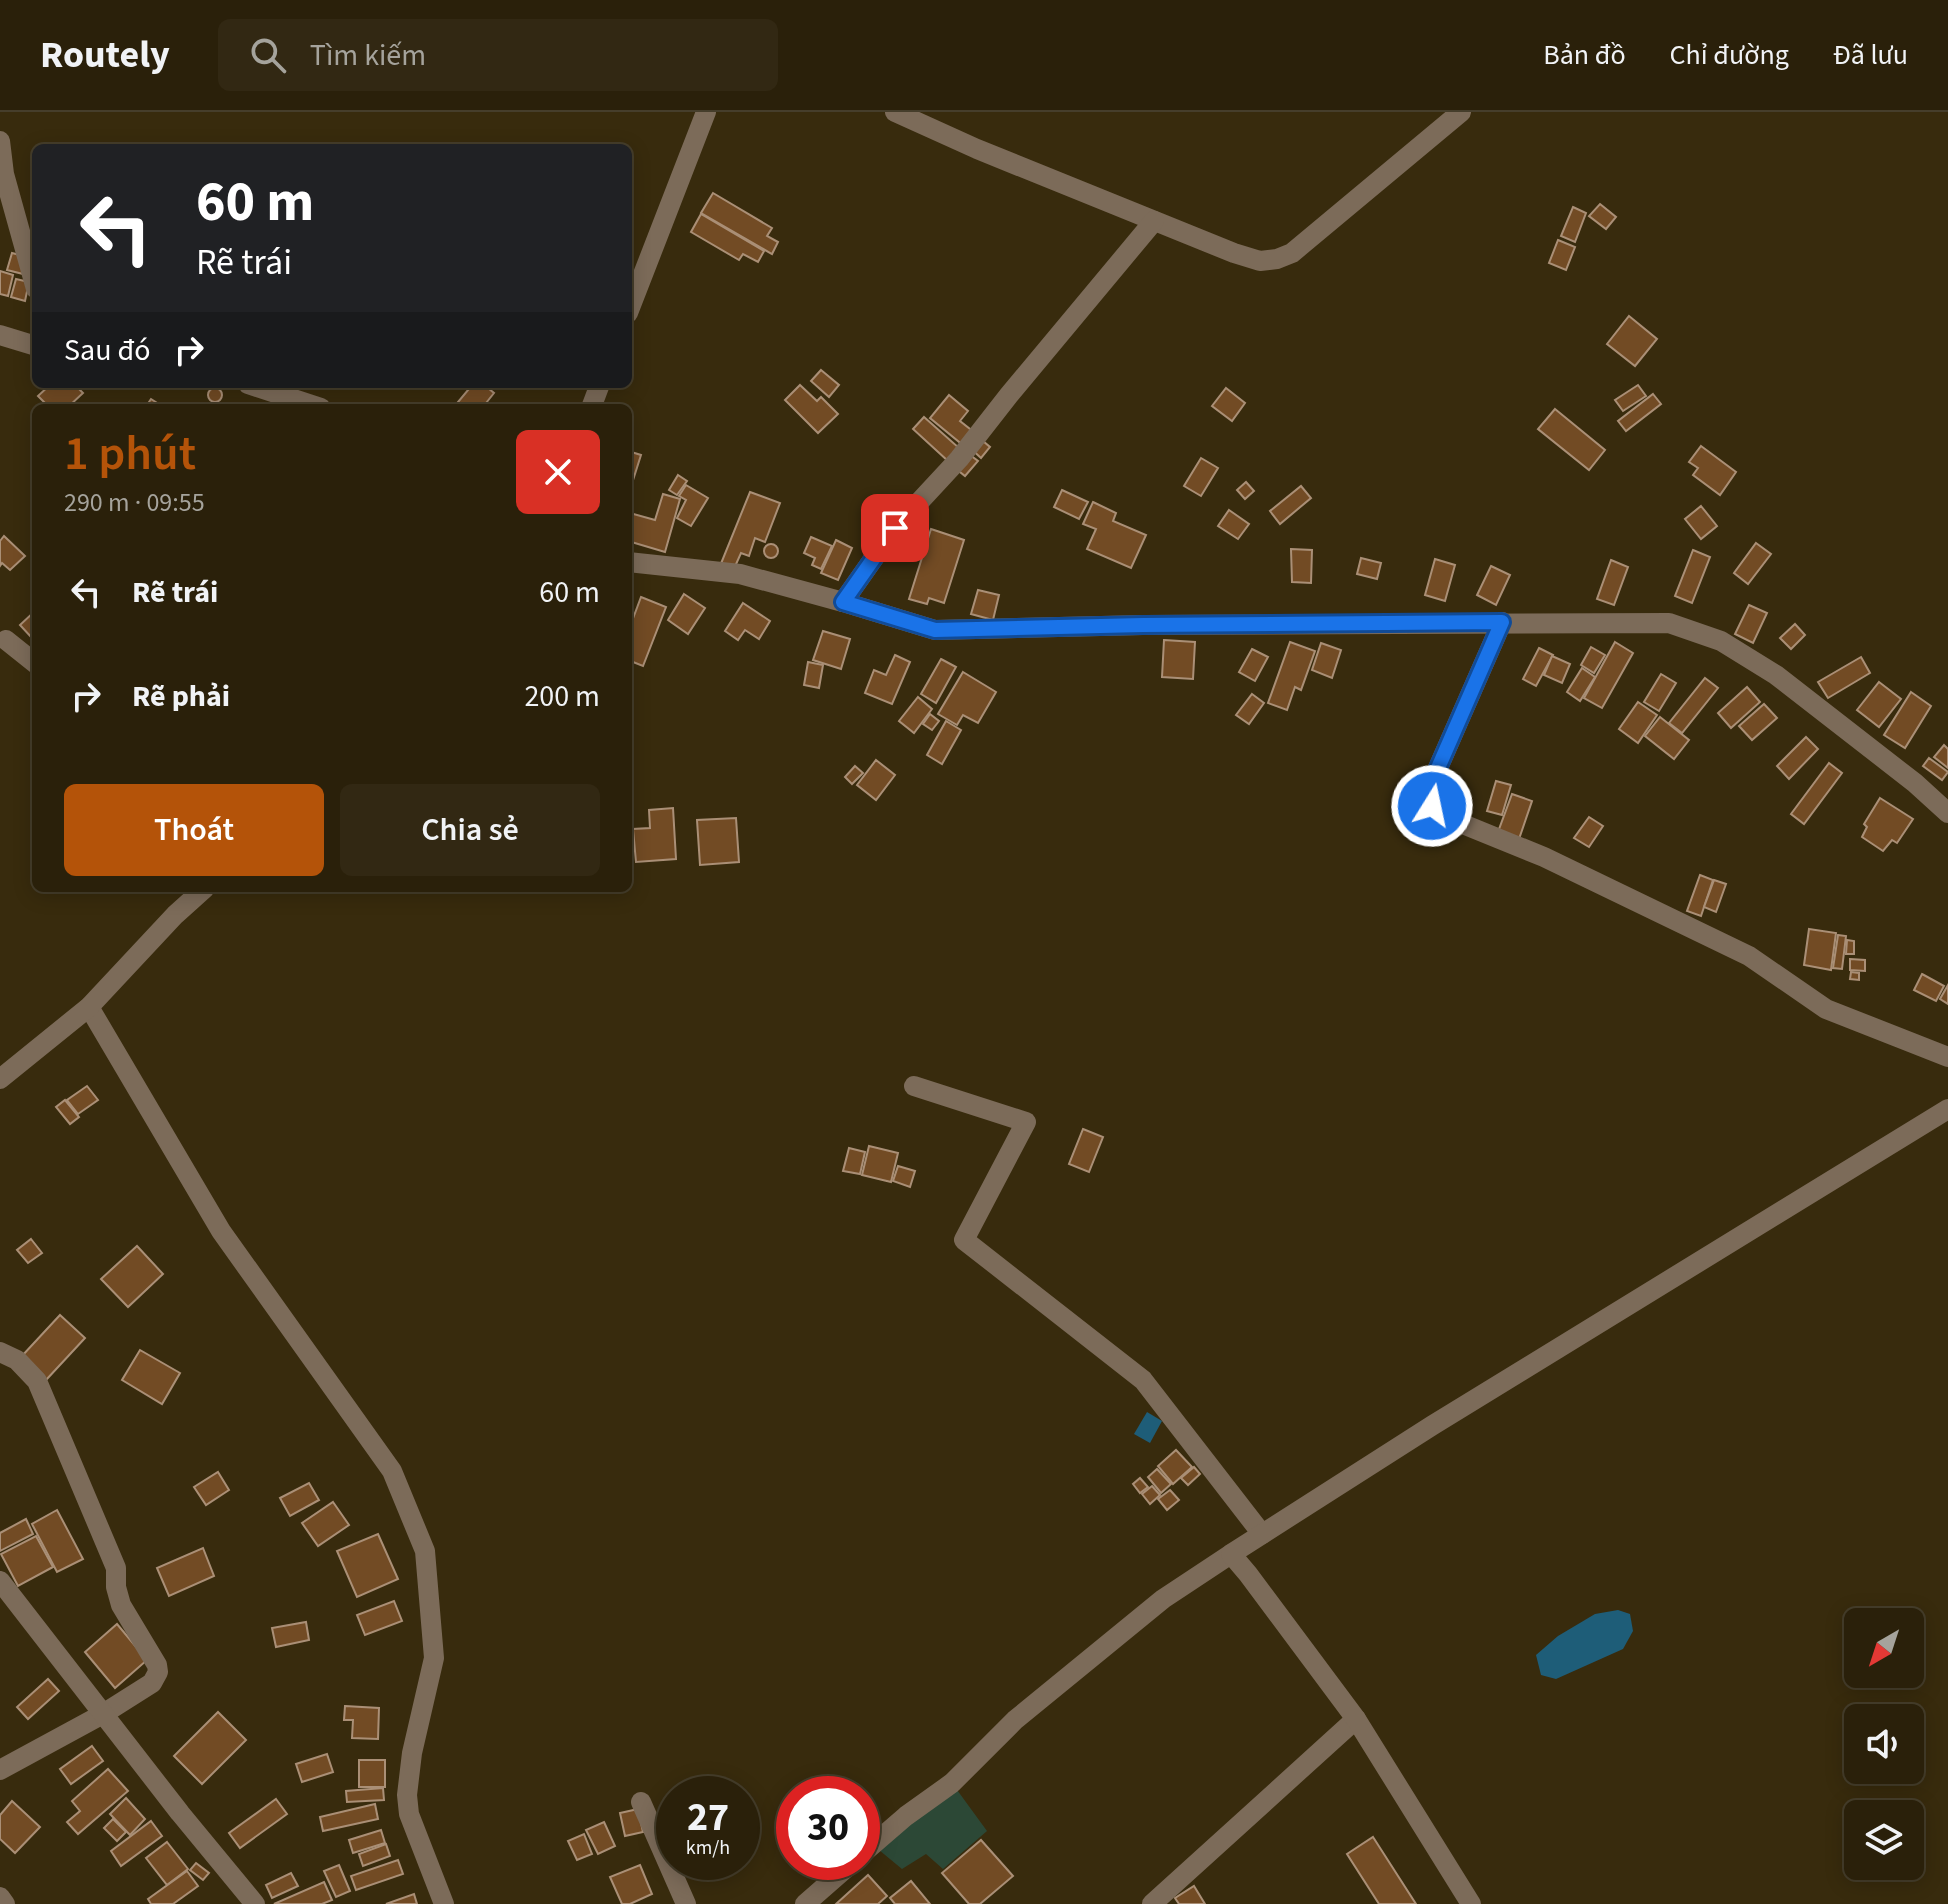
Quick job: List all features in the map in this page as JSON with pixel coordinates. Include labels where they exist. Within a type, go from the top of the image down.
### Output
[{"type":"street","points":[[632,303],[706,112]]},
{"type":"street","points":[[895,112],[977,149],[1260,261],[1292,253],[1461,112]]},
{"type":"street","points":[[0,141],[4,174],[32,275]]},
{"type":"street","points":[[843,602],[895,528],[959,459],[1154,221]]},
{"type":"street","points":[[0,335],[32,345]]},
{"type":"street","points":[[260,388],[309,404]]},
{"type":"street","points":[[632,562],[740,574],[935,630],[1143,625],[1669,623],[1721,641],[1776,675],[1915,783],[1948,813]]},
{"type":"street","points":[[1502,622],[1429,793],[1437,812],[1544,857],[1749,956],[1826,1009],[1948,1057]]},
{"type":"street","points":[[6,640],[32,661]]},
{"type":"street","points":[[0,1079],[89,1007],[201,892]]},
{"type":"street","points":[[89,1007],[221,1231],[392,1471],[425,1551],[434,1658],[412,1753],[407,1795],[409,1814],[444,1904]]},
{"type":"street","points":[[914,1086],[1026,1122],[964,1240],[1143,1380],[1262,1534]]},
{"type":"street","points":[[880,1838],[952,1783],[1015,1720],[1163,1599],[1433,1425],[1948,1109]]},
{"type":"street","points":[[0,1352],[17,1360],[37,1381],[116,1568],[116,1587],[121,1605],[157,1665],[158,1672],[152,1683],[103,1714],[0,1770]]},
{"type":"street","points":[[1231,1554],[1356,1719],[1471,1904]]},
{"type":"street","points":[[0,1581],[255,1904]]},
{"type":"street","points":[[1152,1904],[1356,1719]]},
{"type":"street","points":[[641,1802],[686,1904]]},
{"type":"street","points":[[805,1904],[832,1880]]},
{"type":"street","points":[[0,1897],[5,1904]]},
{"type":"green space","points":[[952,1783],[987,1831],[943,1869],[926,1854],[902,1869],[880,1851],[880,1840]]},
{"type":"water","points":[[1147,1412],[1162,1421],[1150,1443],[1134,1434]]},
{"type":"water","points":[[1618,1610],[1630,1614],[1633,1631],[1623,1649],[1556,1679],[1541,1675],[1536,1655],[1558,1636],[1595,1614]]},
{"type":"building","points":[[713,193],[772,228],[767,236],[778,242],[772,254],[701,213]]},
{"type":"building","points":[[1600,204],[1616,217],[1606,229],[1589,216]]},
{"type":"building","points":[[1573,207],[1586,213],[1575,242],[1561,236]]},
{"type":"building","points":[[701,214],[764,251],[758,262],[743,254],[739,260],[691,232]]},
{"type":"building","points":[[1558,240],[1575,247],[1566,270],[1549,263]]},
{"type":"building","points":[[12,253],[28,257],[23,274],[7,270]]},
{"type":"building","points":[[0,271],[13,275],[8,296],[0,294]]},
{"type":"building","points":[[16,279],[29,282],[25,301],[11,297]]},
{"type":"building","points":[[1629,316],[1657,339],[1635,366],[1607,344]]},
{"type":"building","points":[[821,370],[839,385],[829,397],[811,381]]},
{"type":"building","points":[[800,385],[817,401],[821,397],[838,414],[818,433],[785,400]]},
{"type":"building","points":[[1638,385],[1646,396],[1623,411],[1615,400]]},
{"type":"building","points":[[47,388],[78,388],[83,393],[71,404],[46,404],[38,396]]},
{"type":"building","points":[[215,388],[222,395],[215,402],[208,395]]},
{"type":"building","points":[[470,388],[488,388],[494,393],[485,404],[456,404]]},
{"type":"building","points":[[1226,388],[1245,403],[1232,421],[1212,406]]},
{"type":"building","points":[[1653,394],[1661,404],[1626,431],[1618,421]]},
{"type":"building","points":[[949,395],[968,411],[960,421],[975,433],[964,446],[930,418]]},
{"type":"building","points":[[1555,409],[1605,450],[1589,470],[1538,429]]},
{"type":"building","points":[[924,417],[959,448],[948,461],[913,429]]},
{"type":"building","points":[[977,436],[990,447],[981,458],[968,446]]},
{"type":"building","points":[[1701,446],[1736,472],[1720,495],[1693,475],[1698,468],[1689,462]]},
{"type":"building","points":[[962,449],[978,461],[965,476],[950,464]]},
{"type":"building","points":[[632,452],[641,455],[632,483]]},
{"type":"building","points":[[1201,458],[1218,468],[1201,496],[1184,486]]},
{"type":"building","points":[[678,475],[687,481],[677,495],[669,490]]},
{"type":"building","points":[[1246,482],[1254,491],[1245,499],[1237,490]]},
{"type":"building","points":[[686,485],[708,498],[691,526],[677,518],[686,500],[679,496]]},
{"type":"building","points":[[1301,486],[1311,498],[1280,524],[1270,511]]},
{"type":"building","points":[[1062,490],[1088,502],[1079,519],[1054,507]]},
{"type":"building","points":[[750,492],[780,503],[765,542],[755,538],[749,556],[741,553],[733,571],[720,566]]},
{"type":"building","points":[[663,494],[680,499],[665,552],[632,542],[632,514],[655,520]]},
{"type":"building","points":[[1093,502],[1116,513],[1113,521],[1146,535],[1131,568],[1087,549],[1096,529],[1083,524]]},
{"type":"building","points":[[1701,506],[1717,526],[1701,539],[1685,519]]},
{"type":"building","points":[[1229,510],[1249,524],[1238,539],[1218,526]]},
{"type":"building","points":[[931,529],[964,540],[944,603],[929,598],[927,604],[909,599]]},
{"type":"building","points":[[4,536],[25,556],[10,570],[2,563],[0,566],[0,541]]},
{"type":"building","points":[[811,537],[832,546],[821,569],[812,565],[815,558],[804,553]]},
{"type":"building","points":[[836,540],[852,548],[838,580],[821,573]]},
{"type":"building","points":[[1756,543],[1771,554],[1748,584],[1734,573]]},
{"type":"building","points":[[771,544],[778,551],[771,558],[764,551]]},
{"type":"building","points":[[1291,549],[1312,550],[1311,583],[1292,582]]},
{"type":"building","points":[[1693,550],[1710,557],[1692,603],[1675,596]]},
{"type":"building","points":[[1361,558],[1381,563],[1377,579],[1357,574]]},
{"type":"building","points":[[1435,559],[1455,565],[1445,601],[1425,595]]},
{"type":"building","points":[[1611,560],[1628,567],[1614,605],[1597,599]]},
{"type":"building","points":[[1491,566],[1510,575],[1496,605],[1477,595]]},
{"type":"building","points":[[978,590],[999,595],[993,620],[971,614]]},
{"type":"building","points":[[684,594],[705,608],[688,634],[668,620]]},
{"type":"building","points":[[641,597],[666,607],[643,666],[632,662],[632,621]]},
{"type":"building","points":[[743,603],[770,621],[759,639],[745,630],[738,640],[725,631]]},
{"type":"building","points":[[1749,605],[1767,613],[1753,643],[1735,634]]},
{"type":"building","points":[[32,614],[32,638],[20,625]]},
{"type":"building","points":[[1795,624],[1805,635],[1791,649],[1780,638]]},
{"type":"building","points":[[823,631],[850,639],[841,669],[813,660]]},
{"type":"building","points":[[1164,640],[1195,642],[1193,679],[1162,677]]},
{"type":"building","points":[[1290,642],[1315,651],[1301,690],[1295,687],[1287,710],[1268,703]]},
{"type":"building","points":[[1615,642],[1633,653],[1602,708],[1584,698]]},
{"type":"building","points":[[1321,643],[1341,650],[1332,678],[1312,670]]},
{"type":"building","points":[[1591,647],[1605,655],[1594,673],[1581,665]]},
{"type":"building","points":[[1539,648],[1553,655],[1536,686],[1523,679]]},
{"type":"building","points":[[1252,649],[1268,657],[1255,681],[1239,672]]},
{"type":"building","points":[[895,655],[910,662],[892,704],[865,693],[874,670],[886,675]]},
{"type":"building","points":[[1552,656],[1570,664],[1562,683],[1544,675]]},
{"type":"building","points":[[1861,657],[1870,673],[1828,698],[1818,682]]},
{"type":"building","points":[[941,659],[956,667],[936,703],[921,694]]},
{"type":"building","points":[[808,662],[823,665],[819,688],[804,685]]},
{"type":"building","points":[[1582,668],[1595,677],[1580,701],[1567,692]]},
{"type":"building","points":[[963,672],[996,692],[978,723],[963,715],[957,725],[938,714]]},
{"type":"building","points":[[1661,674],[1676,683],[1659,711],[1644,702]]},
{"type":"building","points":[[1705,678],[1718,688],[1682,733],[1669,723]]},
{"type":"building","points":[[1879,682],[1901,699],[1879,727],[1857,710]]},
{"type":"building","points":[[1747,687],[1760,702],[1731,728],[1718,713]]},
{"type":"building","points":[[1911,692],[1931,706],[1905,748],[1884,735]]},
{"type":"building","points":[[1252,694],[1264,703],[1249,724],[1236,715]]},
{"type":"building","points":[[918,697],[932,709],[914,733],[899,721]]},
{"type":"building","points":[[1638,702],[1657,715],[1638,743],[1619,729]]},
{"type":"building","points":[[1764,704],[1777,718],[1752,740],[1739,726]]},
{"type":"building","points":[[930,714],[939,721],[932,730],[923,724]]},
{"type":"building","points":[[1660,717],[1689,740],[1674,759],[1645,736]]},
{"type":"building","points":[[946,721],[961,730],[942,764],[927,755]]},
{"type":"building","points":[[1806,737],[1818,749],[1789,779],[1777,766]]},
{"type":"building","points":[[1944,745],[1948,749],[1948,768],[1934,757]]},
{"type":"building","points":[[1929,758],[1948,772],[1942,780],[1923,766]]},
{"type":"building","points":[[876,760],[895,775],[876,800],[857,785]]},
{"type":"building","points":[[1829,763],[1842,773],[1804,824],[1791,814]]},
{"type":"building","points":[[855,766],[863,773],[852,784],[845,777]]},
{"type":"building","points":[[1496,781],[1511,785],[1502,815],[1487,811]]},
{"type":"building","points":[[1512,794],[1532,801],[1519,839],[1498,832]]},
{"type":"building","points":[[1880,798],[1913,819],[1897,843],[1892,840],[1883,851],[1862,837],[1867,827],[1864,824]]},
{"type":"building","points":[[673,808],[676,859],[636,862],[633,829],[650,828],[649,810]]},
{"type":"building","points":[[1589,817],[1603,826],[1589,847],[1574,838]]},
{"type":"building","points":[[736,818],[739,862],[700,865],[697,820]]},
{"type":"building","points":[[1700,875],[1713,880],[1701,916],[1687,911]]},
{"type":"building","points":[[1714,880],[1726,884],[1716,912],[1704,907]]},
{"type":"building","points":[[1809,929],[1836,933],[1831,970],[1804,965]]},
{"type":"building","points":[[1838,935],[1846,936],[1842,969],[1833,968]]},
{"type":"building","points":[[1847,940],[1854,941],[1854,954],[1846,954]]},
{"type":"building","points":[[1850,959],[1865,960],[1865,971],[1850,970]]},
{"type":"building","points":[[1851,972],[1859,973],[1859,980],[1850,979]]},
{"type":"building","points":[[1922,974],[1944,986],[1936,1001],[1914,990]]},
{"type":"building","points":[[1948,985],[1948,1004],[1940,999]]},
{"type":"building","points":[[87,1086],[98,1100],[78,1114],[67,1100]]},
{"type":"building","points":[[65,1100],[79,1117],[70,1124],[56,1107]]},
{"type":"building","points":[[1083,1129],[1103,1137],[1089,1172],[1069,1164]]},
{"type":"building","points":[[869,1146],[898,1153],[891,1182],[862,1175]]},
{"type":"building","points":[[849,1148],[865,1152],[860,1174],[843,1171]]},
{"type":"building","points":[[898,1166],[915,1171],[910,1187],[893,1181]]},
{"type":"building","points":[[31,1239],[42,1253],[28,1263],[17,1250]]},
{"type":"building","points":[[137,1246],[163,1274],[128,1307],[101,1279]]},
{"type":"building","points":[[60,1315],[85,1338],[46,1380],[21,1357]]},
{"type":"building","points":[[140,1350],[180,1373],[162,1404],[122,1380]]},
{"type":"building","points":[[1176,1450],[1192,1467],[1173,1484],[1158,1466]]},
{"type":"building","points":[[1194,1467],[1200,1474],[1188,1485],[1181,1478]]},
{"type":"building","points":[[1157,1469],[1171,1484],[1161,1493],[1148,1477]]},
{"type":"building","points":[[218,1472],[229,1490],[206,1505],[194,1487]]},
{"type":"building","points":[[1140,1478],[1148,1487],[1140,1493],[1133,1484]]},
{"type":"building","points":[[309,1483],[319,1500],[290,1516],[280,1498]]},
{"type":"building","points":[[1152,1486],[1160,1495],[1150,1504],[1142,1494]]},
{"type":"building","points":[[1170,1490],[1179,1500],[1167,1510],[1158,1499]]},
{"type":"building","points":[[333,1502],[349,1525],[318,1546],[302,1523]]},
{"type":"building","points":[[57,1510],[83,1559],[57,1572],[32,1524]]},
{"type":"building","points":[[26,1519],[33,1534],[0,1551],[0,1533]]},
{"type":"building","points":[[378,1534],[398,1579],[357,1597],[337,1551]]},
{"type":"building","points":[[36,1536],[53,1567],[18,1586],[1,1554]]},
{"type":"building","points":[[203,1548],[214,1576],[169,1596],[157,1568]]},
{"type":"building","points":[[394,1601],[402,1621],[365,1635],[357,1615]]},
{"type":"building","points":[[306,1622],[309,1640],[276,1647],[272,1628]]},
{"type":"building","points":[[117,1624],[147,1660],[115,1688],[85,1652]]},
{"type":"building","points":[[48,1679],[59,1691],[28,1719],[17,1707]]},
{"type":"building","points":[[345,1706],[379,1708],[378,1739],[352,1738],[353,1720],[344,1720]]},
{"type":"building","points":[[218,1712],[246,1740],[202,1784],[174,1756]]},
{"type":"building","points":[[92,1746],[103,1761],[71,1784],[60,1769]]},
{"type":"building","points":[[327,1754],[333,1772],[302,1782],[296,1764]]},
{"type":"building","points":[[359,1760],[385,1760],[385,1787],[359,1787]]},
{"type":"building","points":[[108,1769],[128,1791],[78,1834],[67,1822],[80,1811],[72,1801]]},
{"type":"building","points":[[383,1788],[384,1800],[347,1802],[346,1791]]},
{"type":"building","points":[[126,1798],[145,1819],[130,1835],[110,1814]]},
{"type":"building","points":[[276,1799],[287,1814],[240,1848],[229,1833]]},
{"type":"building","points":[[12,1801],[40,1827],[15,1853],[0,1839],[0,1815]]},
{"type":"building","points":[[375,1804],[378,1819],[323,1831],[320,1817]]},
{"type":"building","points":[[638,1809],[643,1832],[625,1836],[620,1813]]},
{"type":"building","points":[[113,1819],[126,1832],[117,1841],[104,1828]]},
{"type":"building","points":[[151,1821],[162,1836],[121,1866],[111,1851]]},
{"type":"building","points":[[604,1822],[615,1846],[598,1854],[586,1830]]},
{"type":"building","points":[[381,1830],[385,1843],[353,1853],[349,1840]]},
{"type":"building","points":[[584,1834],[592,1854],[577,1860],[568,1841]]},
{"type":"building","points":[[1373,1837],[1416,1904],[1379,1904],[1347,1854]]},
{"type":"building","points":[[981,1840],[1013,1876],[980,1904],[969,1904],[942,1873]]},
{"type":"building","points":[[167,1842],[188,1869],[167,1885],[146,1858]]},
{"type":"building","points":[[386,1844],[390,1856],[363,1866],[359,1854]]},
{"type":"building","points":[[398,1860],[403,1874],[356,1890],[351,1876]]},
{"type":"building","points":[[196,1863],[209,1873],[203,1880],[190,1870]]},
{"type":"building","points":[[339,1865],[350,1891],[336,1897],[324,1871]]},
{"type":"building","points":[[640,1865],[652,1894],[630,1904],[622,1904],[610,1877]]},
{"type":"building","points":[[187,1871],[198,1886],[173,1904],[151,1904],[148,1899]]},
{"type":"building","points":[[291,1873],[298,1886],[272,1898],[266,1885]]},
{"type":"building","points":[[862,1880],[873,1880],[887,1896],[878,1904],[836,1904]]},
{"type":"building","points":[[911,1881],[930,1904],[895,1904],[890,1898]]},
{"type":"building","points":[[324,1882],[332,1900],[322,1904],[274,1904]]},
{"type":"building","points":[[1194,1886],[1205,1904],[1179,1904],[1175,1898]]},
{"type":"building","points":[[414,1894],[417,1904],[386,1904]]},
{"type":"route","points":[[895,528],[843,602],[935,630],[1502,622],[1438,768],[1429,793],[1432,806]]}]
